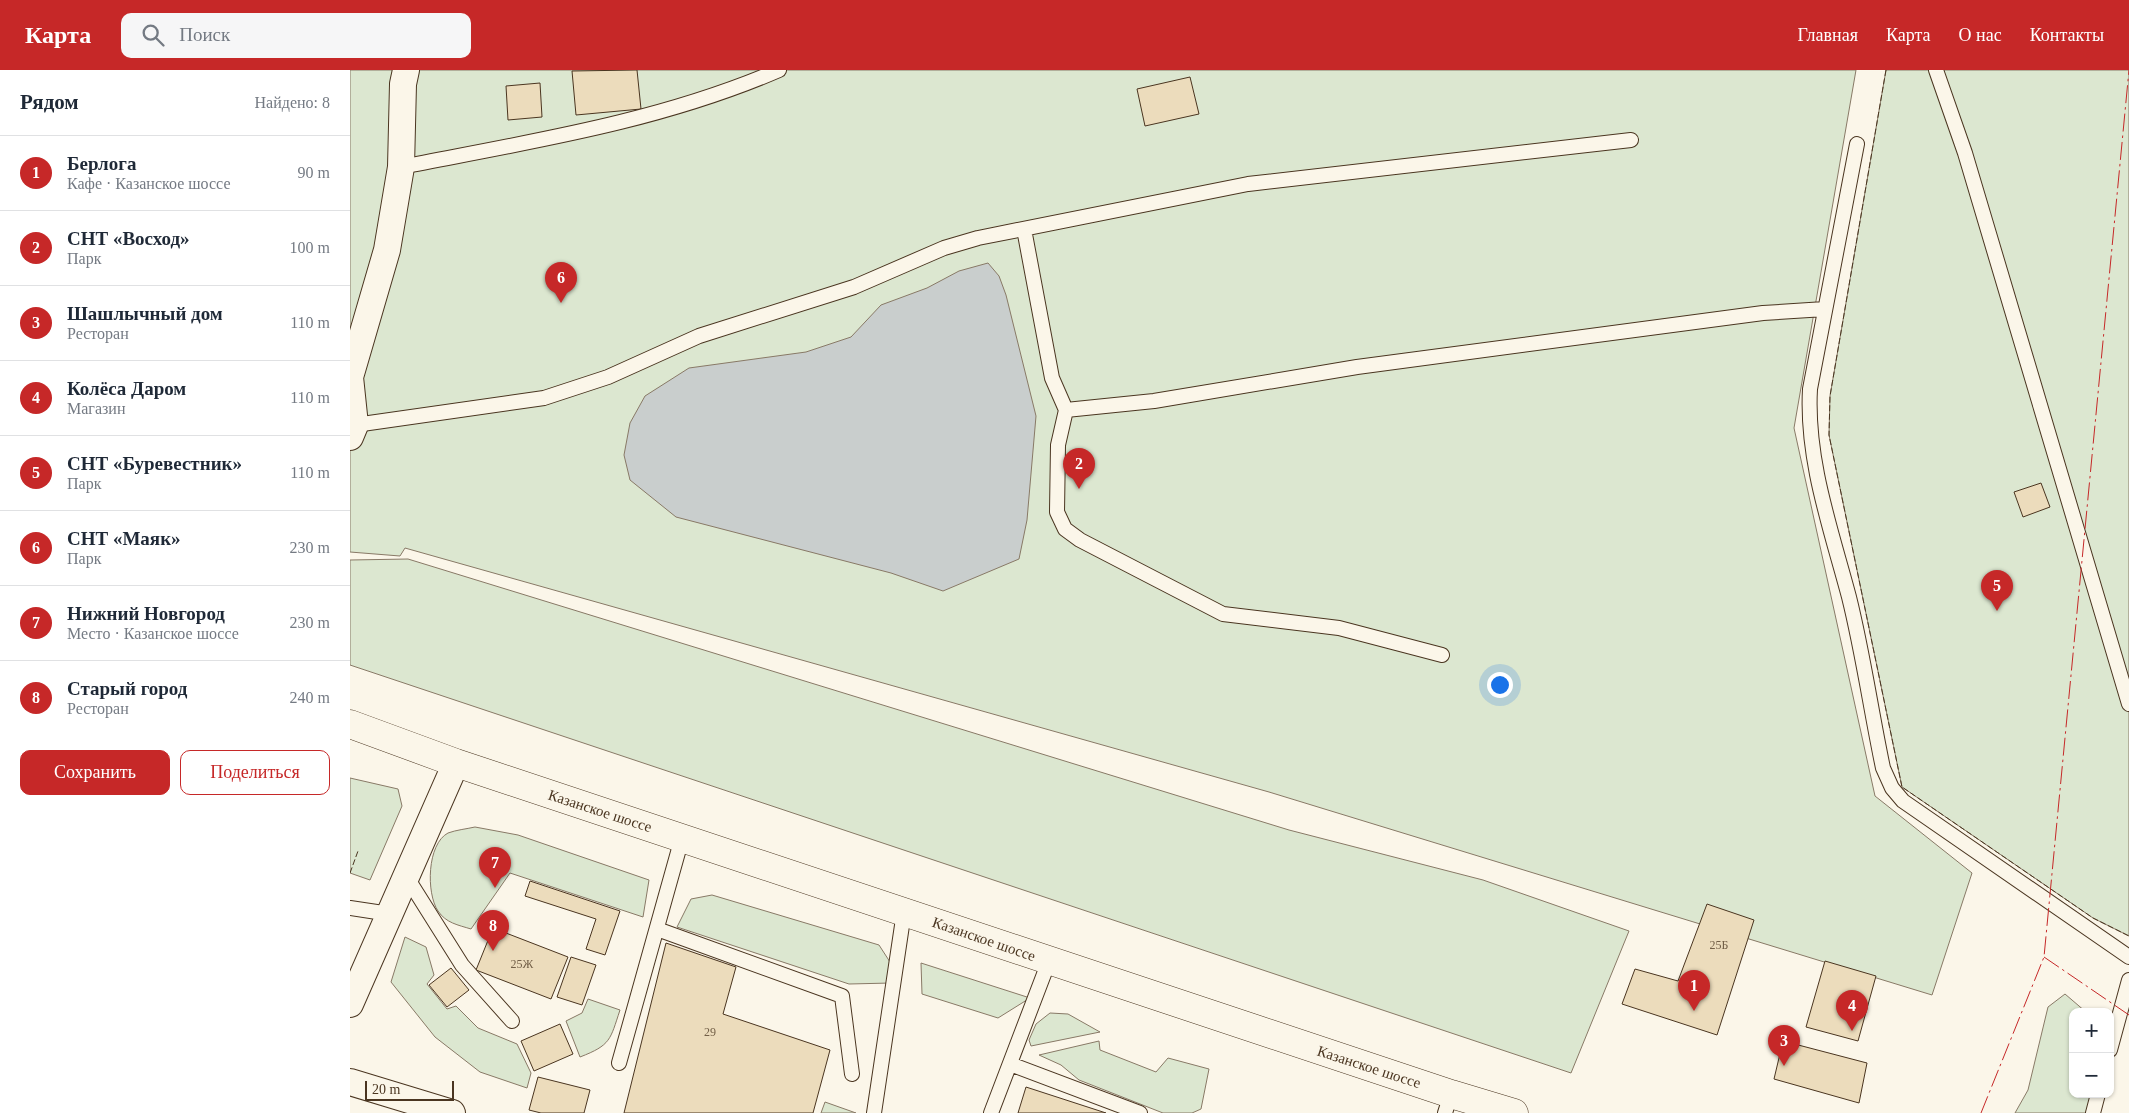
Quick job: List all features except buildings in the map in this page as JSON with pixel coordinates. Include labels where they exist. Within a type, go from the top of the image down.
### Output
[{"type":"main road","name":"Казанское шоссе","points":[[361,732],[1049,961],[1448,1104],[1514,1113]]},
{"type":"street","points":[[352,431],[350,377],[388,250],[401,167],[403,84],[406,70]]},
{"type":"street","points":[[351,999],[456,763]]},
{"type":"street","points":[[350,1082],[452,1113]]},
{"type":"lane","points":[[401,167],[599,128],[735,89],[780,70]]},
{"type":"lane","points":[[1936,70],[1965,153],[2129,704]]},
{"type":"lane","points":[[352,431],[544,398],[608,378],[699,336],[854,287],[944,248],[1024,229],[1248,184],[1631,140]]},
{"type":"lane","points":[[1857,144],[1810,389],[1810,434],[1827,518],[1849,599],[1882,768],[1892,788],[1903,801],[2129,957]]},
{"type":"lane","points":[[1024,229],[1052,378],[1066,410],[1058,445],[1057,512],[1065,529],[1080,540],[1223,614],[1339,628],[1442,655]]},
{"type":"lane","points":[[1066,410],[1154,401],[1357,367],[1763,313],[1825,309]]},
{"type":"lane","points":[[620,1063],[682,838]]},
{"type":"lane","points":[[406,876],[462,965],[512,1021]]},
{"type":"lane","points":[[350,908],[390,914]]},
{"type":"lane","points":[[874,1113],[904,912]]},
{"type":"lane","points":[[657,929],[842,996],[852,1074]]},
{"type":"lane","points":[[991,1113],[1049,961]]},
{"type":"lane","points":[[2114,1035],[2129,980]]},
{"type":"lane","points":[[1010,1064],[1140,1113]]},
{"type":"lane","points":[[2093,1113],[2097,1098]]},
{"type":"green space","points":[[350,70],[1856,70],[1794,428],[1875,796],[1972,873],[1932,995],[1269,792],[405,548],[400,556],[350,552]]},
{"type":"green space","points":[[1886,70],[2129,70],[2129,936],[2093,918],[1902,787],[1829,435],[1830,396]]},
{"type":"green space","points":[[408,559],[1289,830],[1483,880],[1629,931],[1571,1073],[350,665],[350,560]]},
{"type":"green space","points":[[350,778],[398,789],[402,806],[370,880],[350,873]]},
{"type":"green space","points":[[475,827],[518,835],[649,880],[643,917],[510,873],[471,929],[449,921],[441,915],[434,903],[430,881],[432,858],[441,839],[448,833]]},
{"type":"green space","points":[[712,895],[879,945],[890,962],[891,983],[849,984],[677,927],[691,899]]},
{"type":"green space","points":[[405,937],[426,947],[434,975],[427,984],[447,1009],[456,1006],[478,1028],[517,1044],[531,1073],[527,1088],[480,1072],[435,1037],[391,982]]},
{"type":"green space","points":[[921,963],[1030,998],[998,1018],[922,994]]},
{"type":"green space","points":[[2065,994],[2081,1008],[2069,1008],[2069,1098],[2096,1098],[2086,1113],[2015,1113],[2028,1090],[2048,1007]]},
{"type":"green space","points":[[588,999],[620,1010],[611,1035],[604,1045],[580,1057],[566,1021],[582,1013]]},
{"type":"green space","points":[[1050,1013],[1068,1014],[1100,1032],[1031,1046],[1029,1040],[1036,1024]]},
{"type":"green space","points":[[1099,1041],[1100,1050],[1156,1072],[1168,1058],[1209,1069],[1201,1109],[1192,1113],[1163,1113],[1079,1080],[1061,1065],[1039,1055]]},
{"type":"green space","points":[[825,1102],[856,1113],[821,1113]]},
{"type":"shaded area","points":[[988,263],[999,276],[1006,295],[1036,416],[1027,520],[1019,559],[943,591],[891,573],[676,517],[630,480],[624,455],[630,423],[645,396],[689,368],[806,352],[851,337],[881,305],[927,288],[959,271]]},
{"type":"fence","points":[[1886,70],[1830,396],[1829,435],[1902,787],[2093,918],[2129,936]]},
{"type":"fence","points":[[350,873],[358,851]]},
{"type":"power","points":[[1981,1113],[2044,957],[2129,70]]},
{"type":"power","points":[[2044,957],[2129,1015]]},
{"type":"place","name":"СНТ «Маяк»","points":[[561,303]]},
{"type":"place","name":"СНТ «Восход»","points":[[1079,489]]},
{"type":"place","name":"СНТ «Буревестник»","points":[[1997,611]]},
{"type":"place","name":"Нижний Новгород","points":[[495,888]]},
{"type":"place","name":"Старый город","points":[[493,951]]},
{"type":"place","name":"Берлога","points":[[1694,1011]]},
{"type":"place","name":"Колёса Даром","points":[[1852,1031]]},
{"type":"place","name":"Шашлычный дом","points":[[1784,1066]]}]
